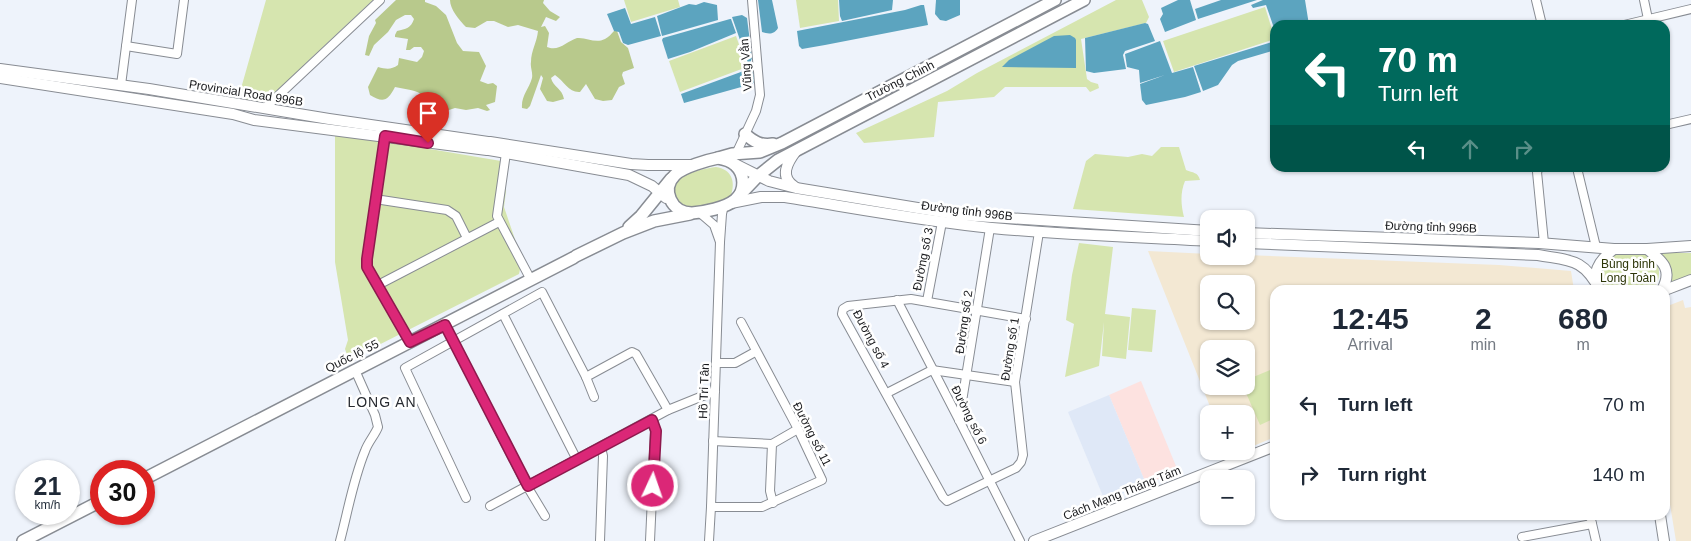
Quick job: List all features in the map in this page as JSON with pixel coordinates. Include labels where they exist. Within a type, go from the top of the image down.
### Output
[{"type":"highway","name":"Trường Chinh","points":[[698,164],[718,158],[736,159],[782,143],[1055,0]]},
{"type":"highway","name":"Trường Chinh","points":[[737,198],[772,164],[1084,0]]},
{"type":"highway","points":[[746,134],[761,145],[782,143]]},
{"type":"highway","points":[[622,232],[654,221],[724,205],[737,198],[743,185],[736,159]]},
{"type":"highway","points":[[622,232],[641,216],[674,176],[698,164]]},
{"type":"highway","points":[[674,176],[668,188],[668,195],[673,205],[681,211],[700,212]]},
{"type":"highway","name":"Quốc lộ 55","points":[[155,473],[622,232]]},
{"type":"highway","points":[[23,541],[90,507]]},
{"type":"main road","name":"Provincial Road 996B","points":[[0,69],[121,85],[233,109],[254,120],[428,143],[488,146],[506,153],[629,174],[659,192],[673,205]]},
{"type":"main road","name":"Provincial Road 996B","points":[[0,78],[233,109],[265,108],[488,146],[631,164],[698,164]]},
{"type":"main road","points":[[796,151],[785,168],[786,178],[796,188]]},
{"type":"main road","name":"Đường tỉnh 996B","points":[[736,159],[758,176],[796,188],[960,215],[1200,230]]},
{"type":"main road","name":"Đường tỉnh 996B","points":[[724,205],[761,197],[786,197],[990,228],[1200,241]]},
{"type":"main road","name":"Đường tỉnh 996B","points":[[1255,233],[1542,243],[1614,249]]},
{"type":"main road","name":"Đường tỉnh 996B","points":[[1255,243],[1538,255],[1574,261],[1586,268],[1597,285]]},
{"type":"main road","points":[[1538,255],[1542,243]]},
{"type":"main road","points":[[1598,285],[1597,268],[1602,260],[1614,249],[1691,246]]},
{"type":"main road","points":[[1647,249],[1663,263],[1666,269],[1665,285]]},
{"type":"main road","points":[[1670,288],[1691,280]]},
{"type":"main road","name":"Cách Mạng Tháng Tám","points":[[1034,541],[1270,448]]},
{"type":"main road","points":[[1661,520],[1664,541]]},
{"type":"street","points":[[121,85],[132,0]]},
{"type":"street","points":[[126,46],[177,54],[184,0]]},
{"type":"street","points":[[265,108],[380,0]]},
{"type":"street","name":"Vũng Vằn","points":[[736,159],[756,111],[760,95],[752,0]]},
{"type":"street","points":[[1536,0],[1541,20]]},
{"type":"street","points":[[1644,0],[1648,19]]},
{"type":"street","points":[[1644,20],[1691,9]]},
{"type":"street","points":[[1670,124],[1691,119]]},
{"type":"street","points":[[385,136],[367,267],[410,342]]},
{"type":"street","points":[[506,153],[498,209],[499,222],[531,280]]},
{"type":"street","points":[[1537,172],[1542,243]]},
{"type":"street","points":[[1578,172],[1596,248]]},
{"type":"street","points":[[375,200],[447,210],[456,216],[467,238]]},
{"type":"street","name":"Hồ Tri Tân","points":[[709,541],[720,242],[724,205]]},
{"type":"street","points":[[700,212],[714,224],[720,242]]},
{"type":"street","points":[[378,285],[499,222]]},
{"type":"street","name":"Đường số 3","points":[[927,301],[942,222]]},
{"type":"street","name":"Đường số 2","points":[[959,420],[968,374],[976,310],[990,228]]},
{"type":"street","name":"Đường số 1","points":[[989,481],[1016,468],[1021,462],[1023,455],[1014,382],[1039,232]]},
{"type":"street","points":[[466,498],[405,368],[542,292],[586,377],[594,397]]},
{"type":"street","name":"Đường số 4","points":[[989,481],[947,500],[943,497],[842,314],[843,309],[848,306],[911,299],[1026,319]]},
{"type":"street","name":"Đường số 6","points":[[897,300],[1020,541]]},
{"type":"street","points":[[503,314],[577,460]]},
{"type":"street","name":"Đường số 11","points":[[711,507],[762,507],[822,480],[798,429],[741,322]]},
{"type":"street","points":[[445,325],[545,516]]},
{"type":"street","points":[[586,377],[632,352],[636,354],[668,410]]},
{"type":"street","points":[[716,363],[735,363],[756,352]]},
{"type":"street","points":[[340,541],[351,494],[363,457],[378,427],[376,414],[355,370]]},
{"type":"street","points":[[887,393],[932,370],[1014,382]]},
{"type":"street","points":[[490,506],[668,410],[715,391]]},
{"type":"street","points":[[650,541],[656,431],[652,420]]},
{"type":"street","points":[[713,441],[772,444],[798,429]]},
{"type":"street","points":[[772,444],[770,491],[773,503]]},
{"type":"street","points":[[600,541],[603,456],[601,447]]},
{"type":"street","points":[[1591,520],[1596,541]]},
{"type":"street","points":[[1522,537],[1592,524]]},
{"type":"shaded area","points":[[1148,251],[1200,254],[1200,265],[1255,265],[1255,255],[1499,265],[1571,271],[1573,285],[1270,285],[1270,439],[1255,445],[1255,405],[1209,405],[1205,395],[1255,395],[1255,340],[1200,340],[1200,381]]},
{"type":"shaded area","points":[[1683,300],[1685,308],[1691,307],[1691,541],[1676,541],[1670,504],[1670,305]]},
{"type":"shaded area","points":[[1141,381],[1178,471],[1146,484],[1109,395]]},
{"type":"shaded area","points":[[1109,395],[1146,484],[1105,501],[1068,412]]},
{"type":"green space","points":[[266,0],[373,0],[308,61],[268,103],[243,99],[240,92]]},
{"type":"green space","points":[[396,0],[425,0],[425,2],[436,6],[446,15],[457,43],[463,51],[479,52],[486,66],[480,81],[488,84],[493,83],[497,86],[495,102],[486,105],[490,110],[455,108],[449,110],[442,117],[423,112],[422,101],[424,96],[414,91],[395,87],[387,98],[382,100],[370,95],[368,87],[378,67],[393,68],[398,65],[399,58],[417,62],[422,57],[424,51],[421,47],[406,50],[408,39],[395,37],[397,31],[408,28],[413,22],[414,19],[411,15],[405,15],[396,20],[388,32],[374,45],[369,56],[365,55],[369,36],[376,23],[375,20]]},
{"type":"green space","points":[[450,0],[544,0],[543,3],[550,11],[560,17],[556,21],[546,17],[541,27],[545,26],[549,33],[547,47],[559,47],[577,38],[594,41],[601,40],[617,31],[621,42],[628,48],[634,68],[623,72],[625,84],[619,87],[612,100],[603,101],[595,99],[586,84],[580,92],[576,92],[555,75],[551,78],[552,81],[564,99],[553,102],[547,101],[540,89],[543,78],[541,75],[530,106],[527,109],[522,108],[524,96],[532,78],[531,58],[538,31],[518,25],[508,27],[494,21],[487,21],[475,28],[466,27],[453,11]]},
{"type":"green space","points":[[624,0],[678,0],[680,7],[631,22]]},
{"type":"green space","points":[[796,0],[838,0],[839,21],[800,28]]},
{"type":"green space","points":[[1116,0],[1142,0],[1149,17],[1146,23],[1081,39],[1087,79],[1098,84],[1099,88],[1090,92],[1086,87],[1005,87],[994,97],[938,102],[934,137],[864,143],[856,133],[947,91],[977,73]]},
{"type":"green space","points":[[1265,7],[1270,23],[1270,41],[1174,72],[1163,41]]},
{"type":"green space","points":[[736,36],[747,67],[680,92],[669,61]]},
{"type":"green space","points":[[335,133],[501,161],[498,180],[505,180],[504,207],[522,260],[519,274],[349,360],[345,349],[348,340],[335,262]]},
{"type":"green space","points":[[1161,147],[1179,147],[1186,170],[1197,174],[1200,180],[1185,181],[1182,190],[1184,217],[1073,209],[1086,161],[1095,154],[1128,157],[1142,154],[1152,156]]},
{"type":"green space","points":[[716,167],[725,170],[731,176],[733,185],[731,195],[722,201],[701,207],[691,208],[682,205],[675,193],[676,183],[679,179],[691,173]]},
{"type":"green space","points":[[1079,243],[1113,247],[1105,314],[1130,317],[1126,359],[1102,356],[1104,322],[1099,366],[1065,377],[1074,324],[1066,320],[1072,275]]},
{"type":"green space","name":"Bùng binh Long Toàn","points":[[1615,253],[1646,253],[1655,260],[1659,270],[1656,285],[1600,285],[1597,273]]},
{"type":"green space","points":[[1661,253],[1691,253],[1691,278],[1668,285],[1666,260]]},
{"type":"green space","points":[[1132,308],[1156,310],[1152,352],[1128,350]]},
{"type":"green space","points":[[1270,370],[1270,420],[1260,425],[1255,414],[1255,405],[1251,405],[1247,395],[1255,395],[1255,376]]},
{"type":"water","points":[[758,0],[772,0],[778,28],[773,33],[762,32]]},
{"type":"water","points":[[839,0],[893,0],[892,10],[842,21]]},
{"type":"water","points":[[936,0],[960,0],[960,15],[946,21],[940,20],[935,14]]},
{"type":"water","points":[[1178,0],[1190,0],[1196,20],[1165,32],[1160,19],[1163,14],[1161,8]]},
{"type":"water","points":[[1221,0],[1257,0],[1198,19],[1195,9]]},
{"type":"water","points":[[1263,0],[1305,0],[1308,20],[1271,20],[1266,5],[1253,8],[1251,5]]},
{"type":"water","points":[[704,2],[717,5],[718,20],[662,36],[657,16],[689,4],[696,5]]},
{"type":"water","points":[[924,5],[928,25],[802,49],[799,46],[797,31],[905,10]]},
{"type":"water","points":[[625,8],[631,24],[655,17],[661,36],[628,45],[623,43],[619,32],[614,31],[607,14]]},
{"type":"water","points":[[742,15],[747,18],[752,58],[750,63],[748,63],[732,17]]},
{"type":"water","points":[[731,19],[736,33],[668,59],[663,38]]},
{"type":"water","points":[[1145,23],[1148,24],[1155,41],[1125,51],[1123,55],[1126,69],[1094,73],[1086,71],[1085,38]]},
{"type":"water","points":[[1070,35],[1076,40],[1076,68],[1002,67],[1009,60],[1054,36]]},
{"type":"water","points":[[1160,41],[1172,73],[1193,67],[1201,92],[1146,105],[1142,100],[1140,84],[1165,75],[1140,83],[1139,70],[1127,67],[1125,54]]},
{"type":"water","points":[[1270,43],[1270,51],[1238,61],[1232,65],[1218,85],[1203,91],[1194,66]]},
{"type":"water","points":[[749,69],[753,70],[755,81],[752,84],[684,103],[681,94]]},
{"type":"district","name":"LONG AN","points":[[382,402]]},
{"type":"route","points":[[428,143],[385,136],[367,259],[367,267],[410,342],[445,325],[528,486],[652,420],[656,431],[653,486]]}]
